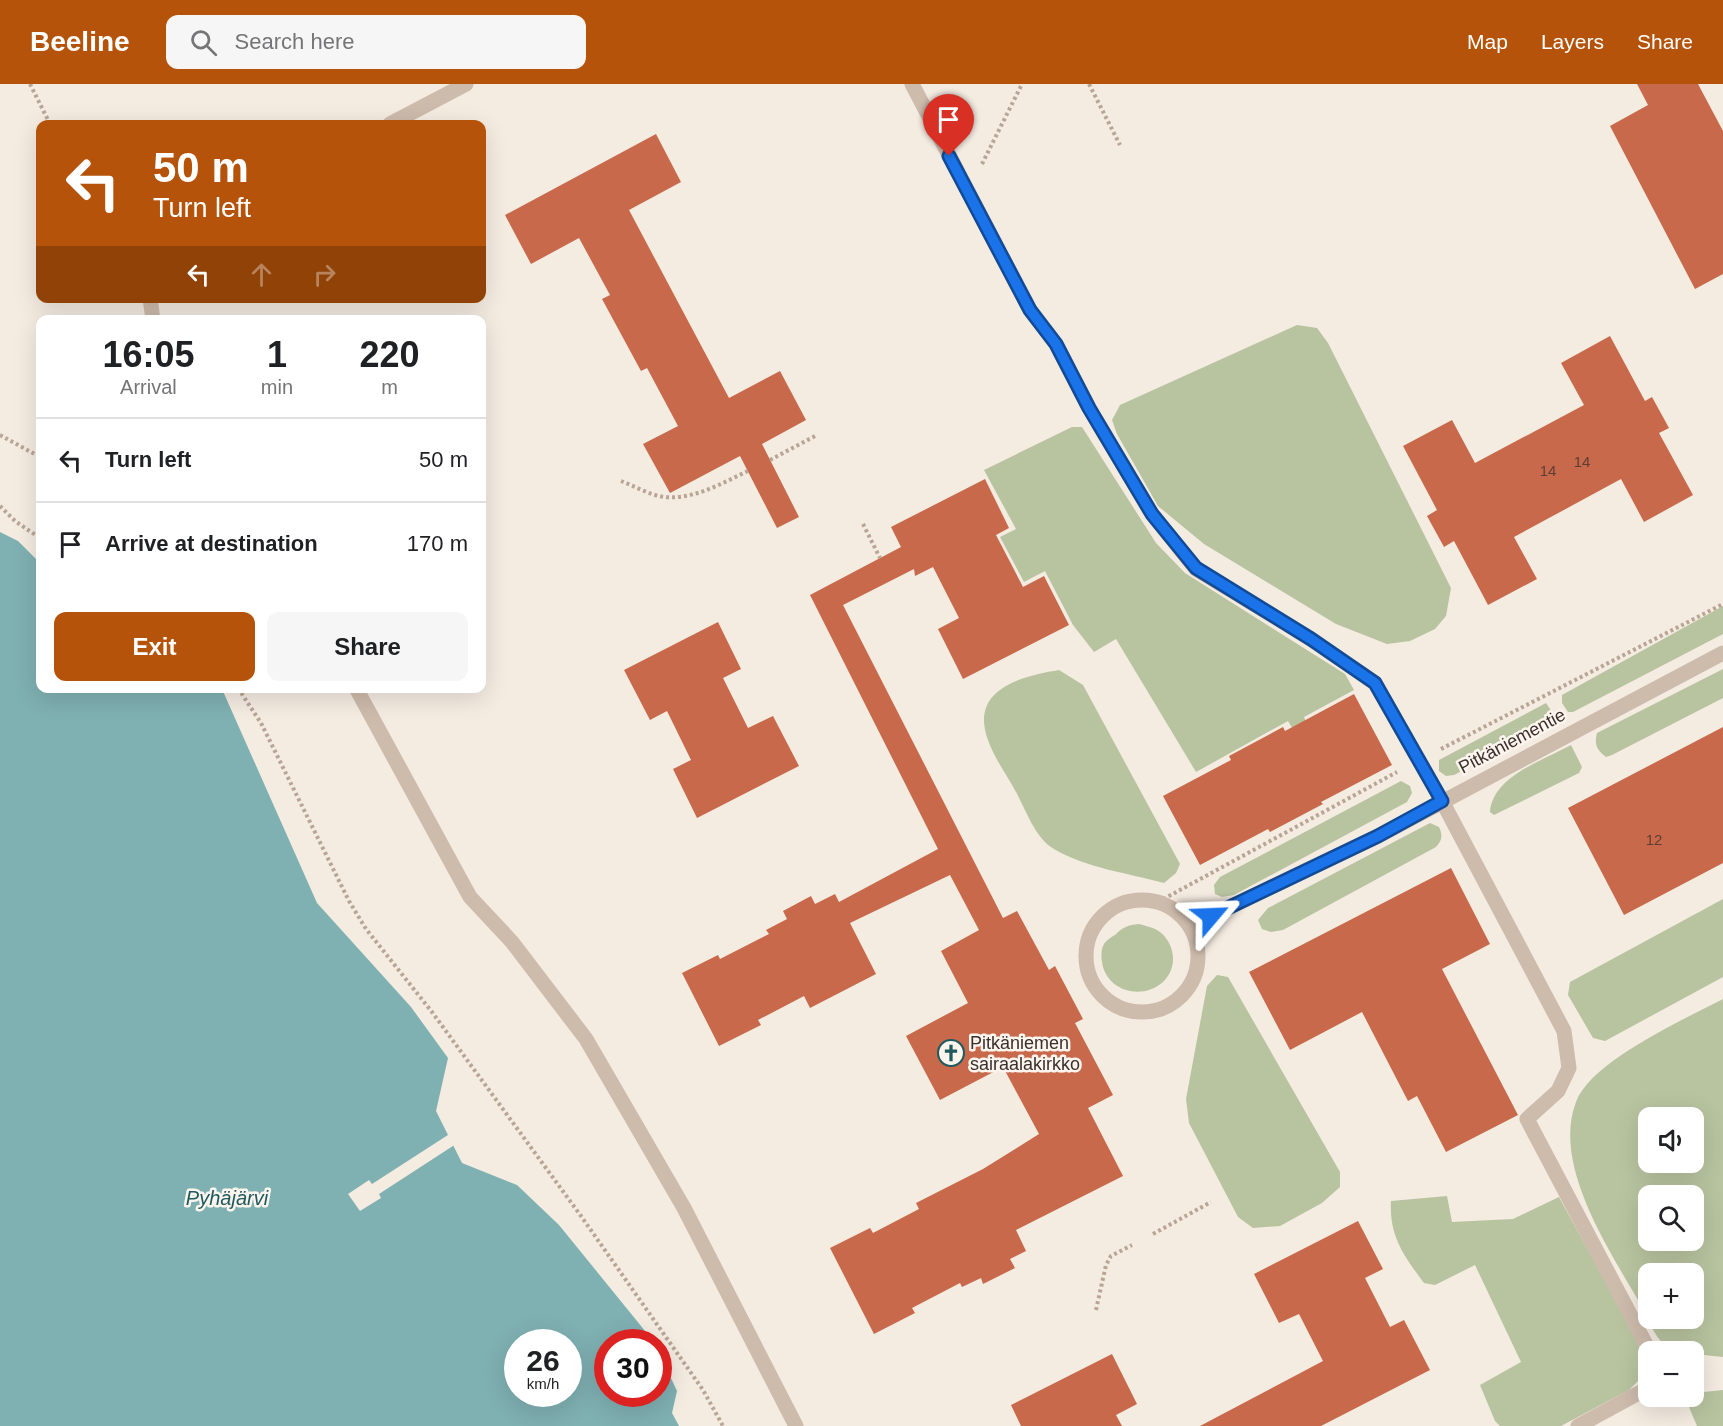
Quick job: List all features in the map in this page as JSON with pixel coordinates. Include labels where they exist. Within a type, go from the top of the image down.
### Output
[{"type":"street","points":[[398,120],[466,84]]},
{"type":"street","points":[[912,84],[1030,310],[1056,344],[1089,408],[1152,514],[1196,568],[1311,639],[1375,683],[1442,801],[1564,1031],[1569,1068],[1558,1091],[1527,1119],[1644,1341]]},
{"type":"street","name":"Pitkäniementie","points":[[1190,926],[1378,836],[1723,653]]},
{"type":"street","points":[[359,693],[470,897],[512,942],[586,1039],[684,1208],[796,1426]]},
{"type":"street","points":[[1135,900],[1158,902],[1176,911],[1190,926],[1197,941],[1198,963],[1184,994],[1174,1002],[1153,1011],[1135,1012],[1111,1002],[1093,982],[1086,962],[1086,949],[1096,924],[1111,909],[1135,900]]},
{"type":"street","points":[[1578,1426],[1638,1393]]},
{"type":"path","points":[[30,84],[48,120]]},
{"type":"path","points":[[968,191],[1022,84]]},
{"type":"path","points":[[1089,84],[1120,145]]},
{"type":"path","points":[[0,435],[36,455]]},
{"type":"path","points":[[770,460],[817,435]]},
{"type":"path","points":[[621,481],[663,497],[681,497],[703,491],[748,471]]},
{"type":"path","points":[[0,506],[15,521],[36,535]]},
{"type":"path","points":[[862,524],[880,558]]},
{"type":"path","points":[[241,693],[261,723],[349,901],[366,929],[432,1012],[580,1216],[704,1390],[723,1426]]},
{"type":"path","points":[[1153,1234],[1211,1202]]},
{"type":"path","points":[[1096,1310],[1106,1265],[1111,1256],[1132,1245]]},
{"type":"green space","points":[[1297,325],[1317,328],[1328,343],[1451,588],[1446,616],[1435,629],[1410,641],[1387,644],[1336,624],[1204,544],[1158,506],[1117,434],[1112,420],[1120,405]]},
{"type":"green space","points":[[1072,427],[1082,427],[1156,543],[1185,573],[1345,674],[1354,690],[1304,717],[1307,724],[1294,731],[1288,721],[1196,772],[1116,639],[1094,652],[1073,625],[1045,571],[1024,582],[1000,537],[1016,529],[984,470]]},
{"type":"green space","points":[[1723,606],[1723,634],[1573,712],[1568,712],[1562,703],[1562,695]]},
{"type":"green space","points":[[1723,669],[1723,698],[1612,755],[1606,757],[1598,749],[1597,733]]},
{"type":"green space","points":[[1059,670],[1083,685],[1180,864],[1176,873],[1164,883],[1080,861],[1066,856],[1047,844],[1032,823],[994,753],[984,723],[986,708],[992,697],[1015,681]]},
{"type":"green space","points":[[1546,703],[1556,718],[1553,725],[1454,775],[1446,776],[1439,771],[1439,760]]},
{"type":"green space","points":[[1571,745],[1582,767],[1579,773],[1494,815],[1490,812],[1493,799],[1509,779]]},
{"type":"green space","points":[[1401,781],[1410,786],[1412,793],[1407,802],[1234,895],[1222,897],[1215,894],[1214,885],[1220,877]]},
{"type":"green space","points":[[1430,823],[1439,827],[1441,833],[1441,840],[1436,847],[1283,930],[1271,932],[1262,929],[1258,920],[1268,908]]},
{"type":"green space","points":[[1723,899],[1723,977],[1605,1041],[1593,1038],[1568,995],[1570,982]]},
{"type":"green space","points":[[1139,924],[1155,929],[1163,935],[1171,947],[1173,962],[1163,982],[1155,988],[1136,992],[1126,990],[1110,980],[1102,962],[1102,953],[1105,943],[1121,930]]},
{"type":"green space","points":[[1217,975],[1228,977],[1340,1172],[1340,1187],[1322,1203],[1280,1226],[1253,1228],[1238,1217],[1189,1123],[1186,1099],[1207,986]]},
{"type":"green space","points":[[1723,999],[1723,1357],[1704,1355],[1704,1341],[1661,1341],[1653,1329],[1704,1329],[1704,1263],[1638,1263],[1638,1300],[1612,1256],[1587,1205],[1571,1152],[1571,1126],[1576,1102],[1585,1087],[1600,1071],[1619,1057]]},
{"type":"green space","points":[[1447,1196],[1452,1222],[1513,1219],[1559,1197],[1636,1338],[1638,1381],[1629,1390],[1561,1426],[1500,1426],[1495,1421],[1480,1385],[1521,1362],[1475,1265],[1435,1285],[1424,1283],[1399,1245],[1392,1225],[1391,1201]]},
{"type":"green space","points":[[1723,1390],[1723,1426],[1697,1426],[1689,1407],[1704,1407],[1704,1392]]},
{"type":"water","name":"Pyhäjärvi","points":[[0,532],[18,541],[36,559],[36,693],[224,693],[317,903],[411,1007],[448,1058],[436,1111],[462,1163],[517,1185],[559,1225],[643,1329],[594,1329],[594,1407],[672,1407],[672,1380],[677,1391],[672,1413],[679,1426],[0,1426]]},
{"type":"pier","points":[[451,1133],[456,1144],[379,1194],[381,1198],[360,1211],[348,1194],[369,1180],[372,1184]]},
{"type":"building","points":[[1637,84],[1698,84],[1723,131],[1723,274],[1695,289],[1610,126],[1648,105]]},
{"type":"building","points":[[656,134],[681,182],[629,210],[729,398],[780,371],[806,420],[762,444],[799,517],[777,528],[740,456],[670,493],[643,444],[678,426],[647,368],[641,371],[602,299],[610,295],[579,238],[531,264],[505,215]]},
{"type":"building","points":[[1610,336],[1645,401],[1652,397],[1669,428],[1659,433],[1693,495],[1644,522],[1621,479],[1514,537],[1537,579],[1488,605],[1454,541],[1444,547],[1427,516],[1437,510],[1403,446],[1452,420],[1475,463],[1584,405],[1561,363]]},
{"type":"building","points":[[985,479],[1009,528],[996,535],[1023,587],[1044,576],[1069,625],[963,679],[938,629],[959,618],[933,567],[915,576],[914,569],[843,605],[1003,918],[1017,911],[1049,970],[1055,966],[1083,1019],[1075,1023],[1113,1095],[1088,1108],[1123,1176],[1016,1230],[1026,1251],[1010,1259],[1015,1268],[983,1284],[981,1278],[962,1287],[960,1283],[912,1308],[915,1313],[874,1334],[830,1248],[870,1228],[873,1233],[919,1209],[916,1203],[983,1169],[1039,1134],[1003,1067],[940,1100],[906,1036],[968,1003],[941,951],[979,930],[950,875],[850,923],[876,974],[810,1008],[804,996],[758,1020],[761,1025],[719,1046],[682,973],[718,955],[720,959],[769,934],[766,930],[787,919],[783,911],[811,896],[815,904],[835,894],[839,902],[938,849],[810,595],[901,547],[891,527]]},
{"type":"building","points":[[718,622],[741,669],[723,678],[748,728],[773,716],[799,766],[697,818],[673,769],[691,760],[667,711],[650,720],[624,670]]},
{"type":"building","points":[[1354,694],[1392,765],[1270,832],[1268,829],[1200,865],[1163,796],[1231,760],[1229,756],[1283,727],[1285,731]]},
{"type":"building","points":[[1723,727],[1723,863],[1624,915],[1568,808]]},
{"type":"building","points":[[1451,868],[1490,944],[1442,969],[1518,1115],[1446,1152],[1417,1096],[1408,1101],[1362,1012],[1290,1050],[1249,972]]},
{"type":"building","points":[[1358,1221],[1383,1269],[1365,1278],[1390,1327],[1404,1320],[1430,1370],[1321,1426],[1200,1426],[1323,1361],[1299,1314],[1279,1323],[1254,1274]]},
{"type":"building","points":[[1112,1354],[1137,1404],[1116,1415],[1122,1426],[1021,1426],[1011,1405]]},
{"type":"place","name":"Pitkäniemen sairaalakirkko","points":[[951,1053]]},
{"type":"route","points":[[949,156],[1030,310],[1056,344],[1089,408],[1152,514],[1196,568],[1311,639],[1375,683],[1442,801],[1378,836],[1211,916]]}]
